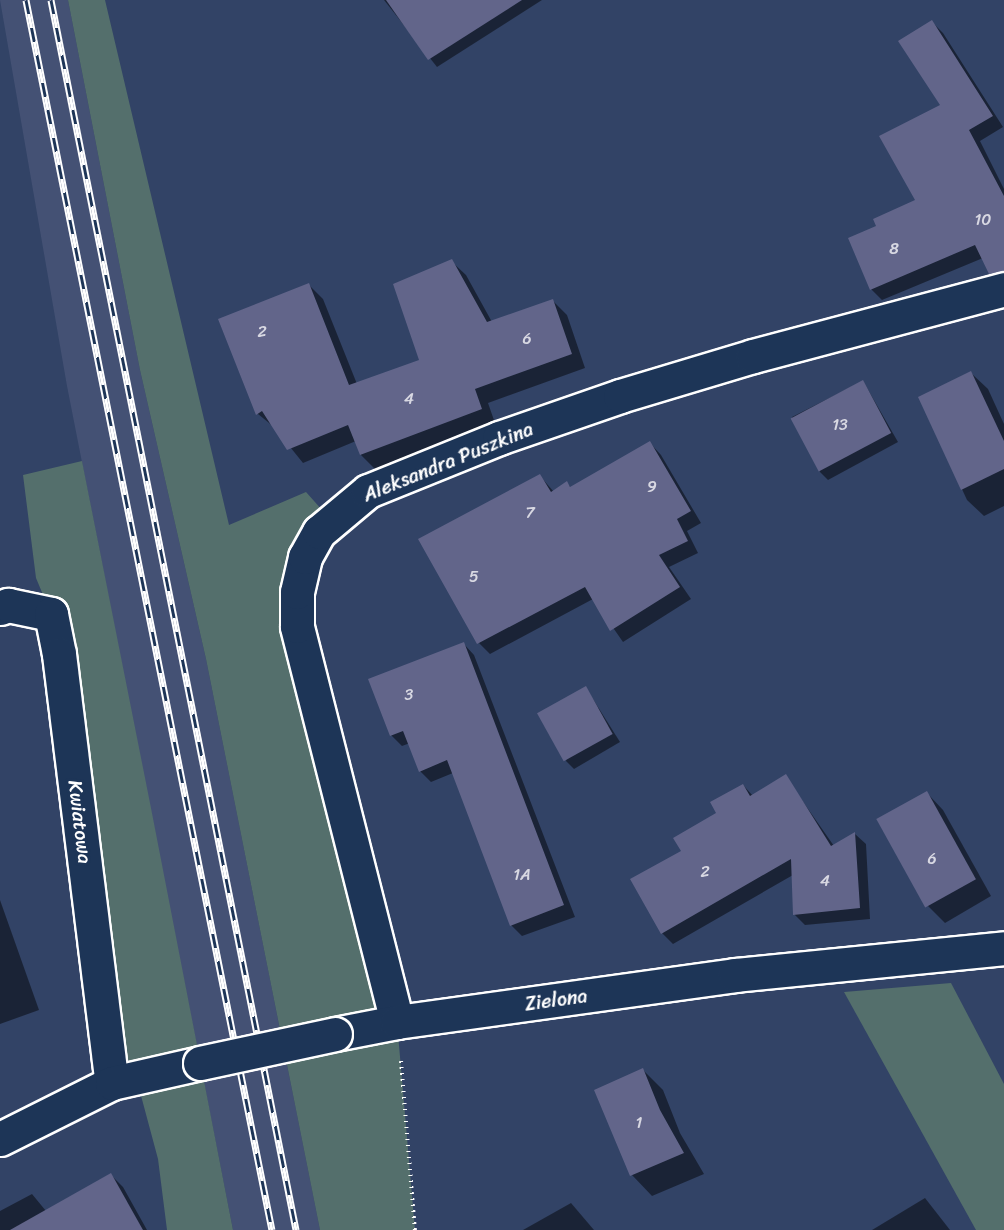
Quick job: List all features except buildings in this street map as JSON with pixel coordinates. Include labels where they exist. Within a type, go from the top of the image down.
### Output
[{"type":"street","name":"Aleksandra Puszkina","points":[[398,1022],[297,626],[297,592],[305,557],[319,532],[368,491],[510,435],[731,362],[1004,289]]},
{"type":"street","name":"Kwiatowa","points":[[0,608],[8,605],[51,614],[59,654],[112,1083]]},
{"type":"street","name":"Zielona","points":[[0,1139],[112,1083],[398,1022],[735,975],[1004,948]]},
{"type":"path","points":[[398,1022],[415,1230]]},
{"type":"shaded area","points":[[0,0],[68,0],[140,370],[206,659],[320,1230],[233,1230],[67,386]]},
{"type":"green space","points":[[68,0],[105,0],[229,525],[306,492],[331,520],[297,592],[397,1022],[415,1230],[320,1230],[206,659],[140,370]]},
{"type":"green space","points":[[82,461],[233,1230],[167,1230],[158,1159],[136,1077],[112,1083],[51,614],[36,578],[23,475]]},
{"type":"green space","points":[[951,983],[1004,1084],[1004,1230],[976,1230],[844,992]]},
{"type":"railway","points":[[26,0],[272,1230]]},
{"type":"railway","points":[[51,0],[296,1230]]}]
